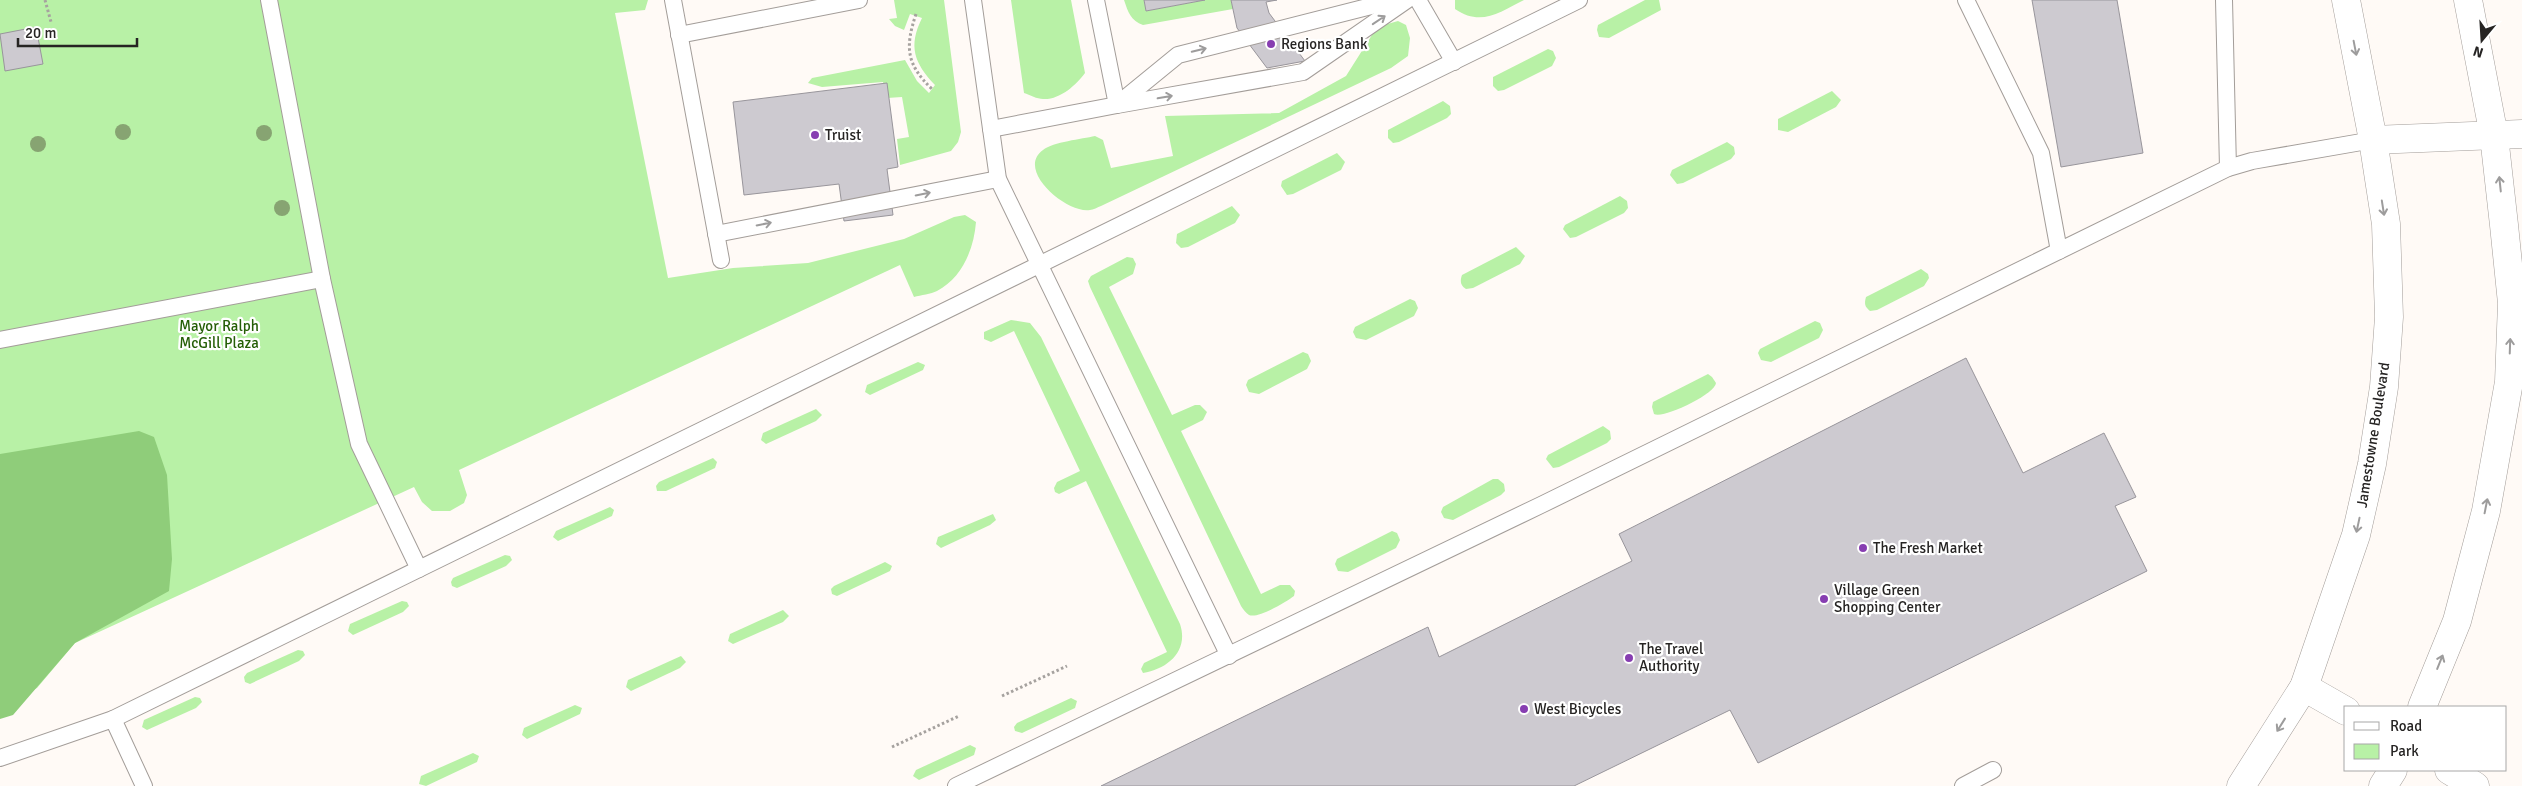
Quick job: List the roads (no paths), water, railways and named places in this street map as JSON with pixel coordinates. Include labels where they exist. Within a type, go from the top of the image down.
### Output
[{"type":"street","name":"Jamestowne Boulevard","points":[[2241,786],[2304,688],[2356,535],[2372,464],[2384,387],[2389,317],[2386,224],[2373,140],[2346,0]]},
{"type":"street","points":[[2422,706],[2457,621],[2486,510],[2509,382],[2512,303],[2494,136],[2468,0]]},
{"type":"street","points":[[2373,140],[2522,134]]},
{"type":"street","points":[[2304,688],[2344,710]]},
{"type":"street","points":[[2383,786],[2392,771]]},
{"type":"street","points":[[2451,771],[2475,786]]},
{"type":"lane","points":[[269,0],[322,279],[359,444],[419,569]]},
{"type":"lane","points":[[673,0],[720,260]]},
{"type":"lane","points":[[679,35],[859,0]]},
{"type":"lane","points":[[973,0],[998,179],[1038,266],[1229,656]]},
{"type":"lane","points":[[1096,0],[1117,105]]},
{"type":"lane","points":[[1117,105],[1178,55],[1395,0]]},
{"type":"lane","points":[[991,129],[1303,72],[1407,0]]},
{"type":"lane","points":[[1418,0],[1454,62]]},
{"type":"lane","points":[[0,758],[112,719],[1580,0]]},
{"type":"lane","points":[[1966,0],[2041,153],[2058,251]]},
{"type":"lane","points":[[2224,0],[2228,168]]},
{"type":"lane","points":[[956,786],[1229,656],[2228,168],[2252,161],[2373,140]]},
{"type":"lane","points":[[716,234],[998,179]]},
{"type":"lane","points":[[0,340],[322,279]]},
{"type":"lane","points":[[112,719],[144,786]]},
{"type":"lane","points":[[1963,786],[1993,770]]},
{"type":"place","name":"Regions Bank","points":[[1271,44]]},
{"type":"place","name":"Truist","points":[[815,135]]},
{"type":"place","name":"The Fresh Market","points":[[1863,548]]},
{"type":"place","name":"Village Green Shopping Center","points":[[1824,599]]},
{"type":"place","name":"The Travel Authority","points":[[1629,658]]},
{"type":"place","name":"West Bicycles","points":[[1524,709]]},
{"type":"park label","name":"Mayor Ralph McGill Plaza","points":[[219,334]]}]
